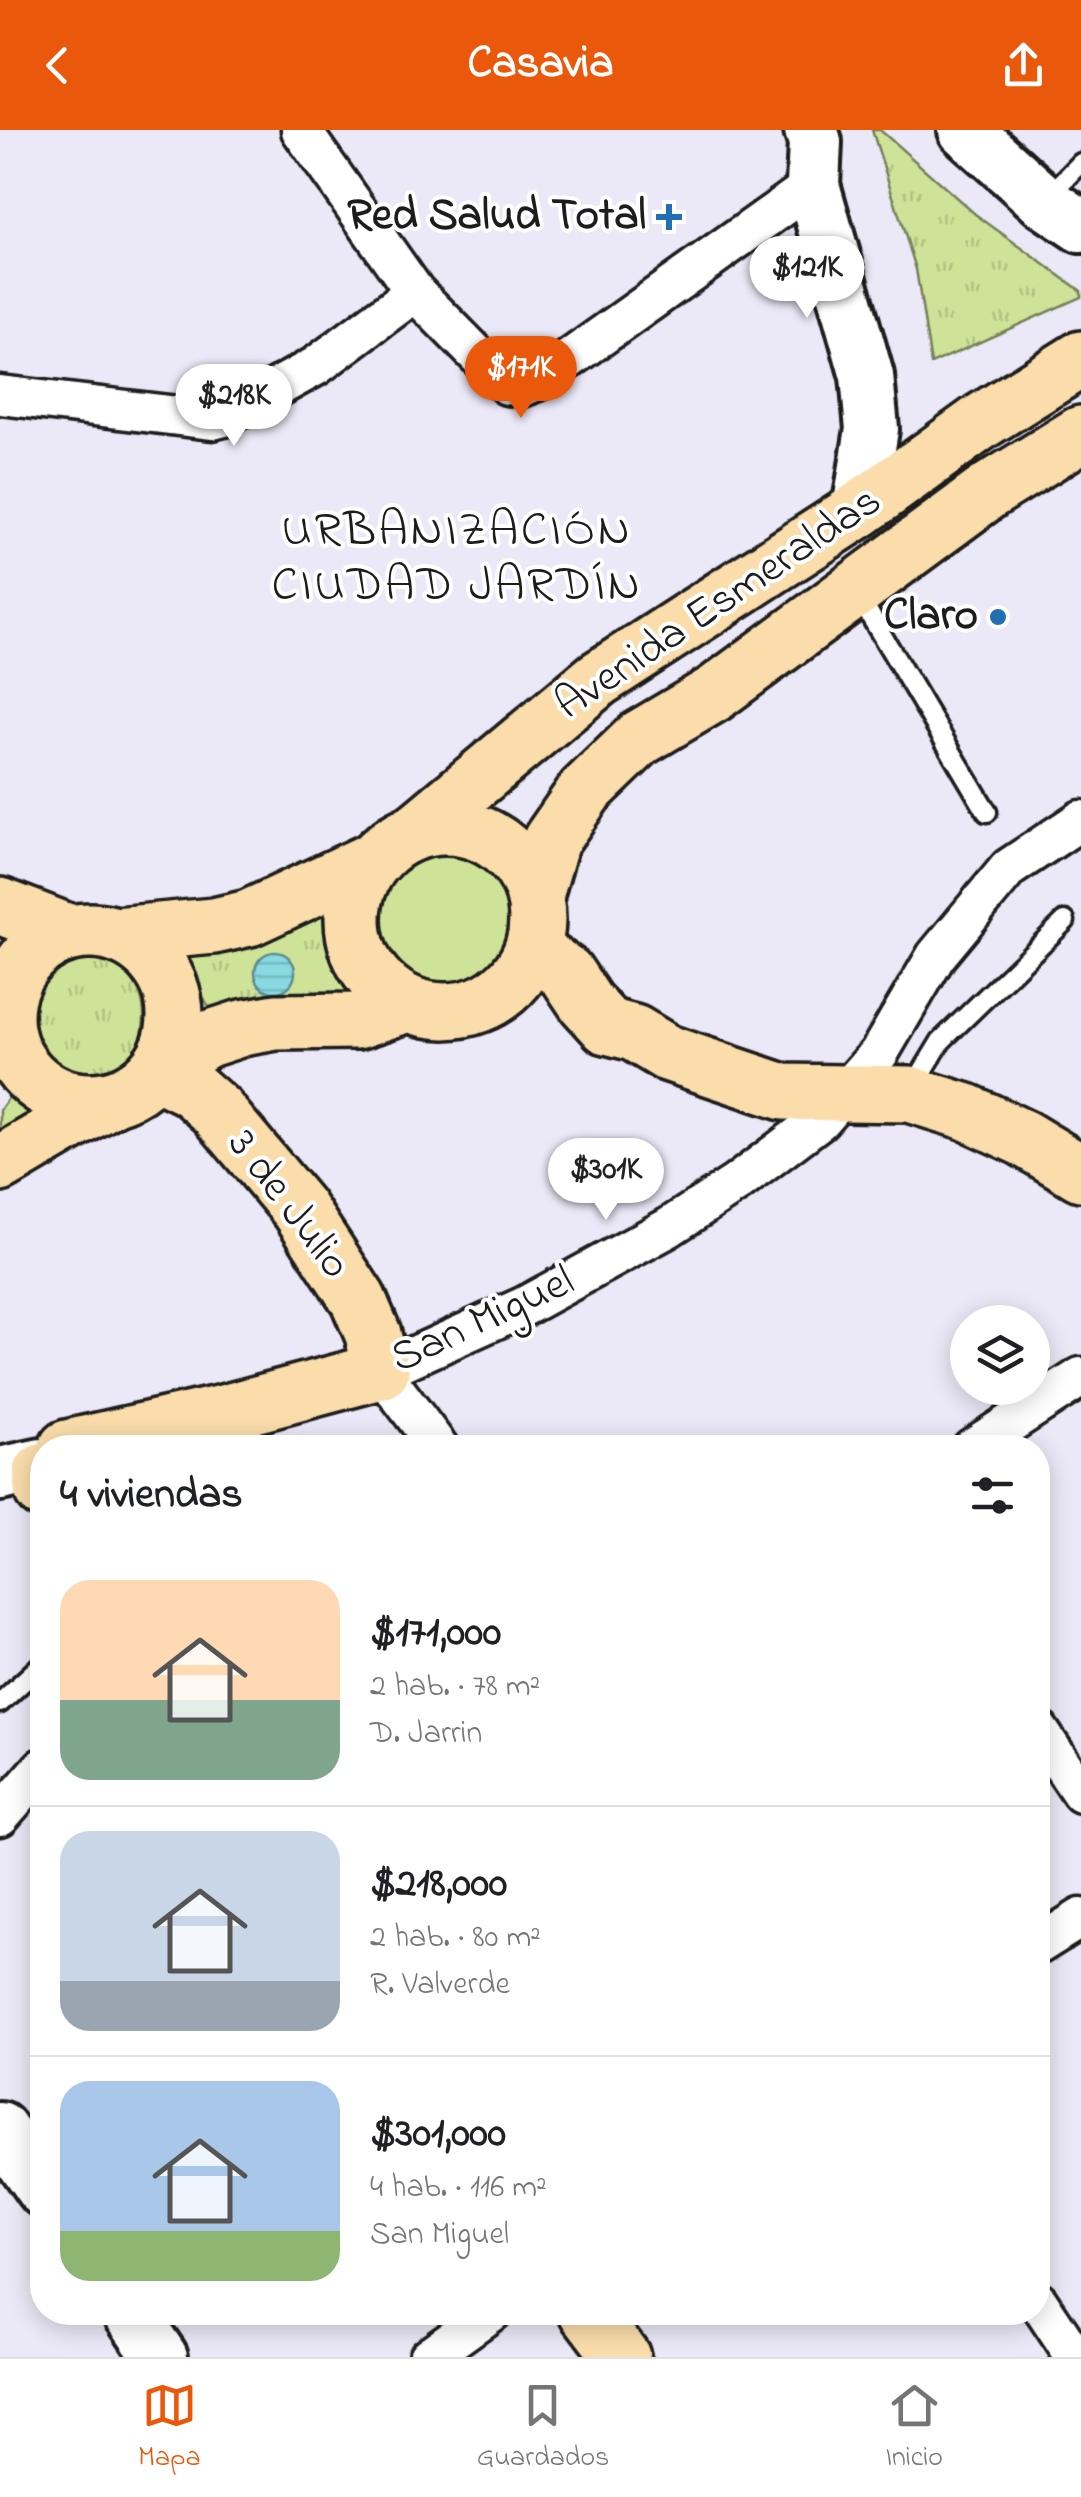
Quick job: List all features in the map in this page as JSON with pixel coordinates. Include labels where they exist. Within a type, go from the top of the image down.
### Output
[{"type":"main road","name":"Avenida Esmeraldas","points":[[416,830],[598,679],[860,510],[982,421],[1081,359]]},
{"type":"main road","name":"Avenida Esmeraldas","points":[[536,896],[551,840],[585,791],[640,738],[714,694],[989,491],[1081,434]]},
{"type":"main road","points":[[371,862],[356,891],[352,924],[361,957],[380,984],[408,1004],[438,1012],[468,1009],[496,997],[518,976],[533,950],[538,923],[536,896],[519,862],[490,838],[454,826],[416,830],[392,842],[371,862],[249,918],[214,926],[93,934],[48,942],[28,957],[14,977],[6,1000],[4,1044],[29,1076],[52,1093],[80,1102],[108,1100],[125,1095],[158,1068],[208,1039],[242,1028],[276,1022],[357,1021],[408,1004]]},
{"type":"main road","points":[[0,906],[140,947],[159,966],[171,989],[176,1015],[172,1041],[158,1068]]},
{"type":"main road","points":[[533,950],[566,973],[607,1026],[634,1034],[667,1053],[783,1092],[909,1094],[966,1112],[1024,1138],[1081,1173]]},
{"type":"main road","name":"3 de Julio","points":[[158,1068],[192,1089],[216,1111],[299,1208],[367,1316],[381,1371]]},
{"type":"main road","points":[[0,1164],[108,1100]]},
{"type":"main road","name":"San Miguel","points":[[126,1435],[381,1371]]},
{"type":"main road","points":[[598,2325],[622,2357]]},
{"type":"street","points":[[301,130],[414,292],[507,385],[522,387],[540,380],[816,147],[867,376],[872,429],[860,510]]},
{"type":"street","points":[[965,130],[1063,213]]},
{"type":"street","points":[[0,396],[201,420],[224,417],[316,366],[414,292]]},
{"type":"street","name":"San Miguel","points":[[381,1371],[525,1306],[668,1228],[738,1183],[820,1120],[879,1053],[936,956],[1010,868],[1081,820]]},
{"type":"street","points":[[381,1371],[429,1435]]},
{"type":"street","points":[[992,1435],[1081,1377]]},
{"type":"street","points":[[0,1474],[30,1470]]},
{"type":"street","points":[[1050,1747],[1081,1793]]},
{"type":"street","points":[[0,1816],[30,1782]]},
{"type":"street","points":[[1050,1937],[1081,1918]]},
{"type":"street","points":[[0,2129],[30,2165]]},
{"type":"street","points":[[1050,2319],[1075,2357]]},
{"type":"street","points":[[139,2325],[161,2357]]},
{"type":"street","points":[[428,2357],[473,2325]]},
{"type":"lane","points":[[1063,213],[1081,163]]},
{"type":"lane","points":[[855,590],[986,812]]},
{"type":"lane","points":[[909,1094],[942,1042],[1065,921]]},
{"type":"lane","points":[[0,1703],[30,1675]]},
{"type":"green space","points":[[872,130],[880,130],[975,214],[1081,291],[1081,297],[931,364],[916,269]]},
{"type":"green space","points":[[443,852],[469,857],[492,872],[507,895],[512,921],[507,947],[492,970],[469,985],[443,990],[417,985],[394,970],[379,947],[374,921],[379,895],[394,872],[417,857]]},
{"type":"green space","points":[[323,897],[326,935],[352,992],[294,998],[219,1025],[184,962],[166,950]]},
{"type":"green space","points":[[82,955],[106,960],[126,973],[139,993],[144,1017],[139,1041],[126,1061],[106,1074],[82,1079],[58,1074],[38,1061],[25,1041],[20,1017],[25,993],[38,973],[58,960]]},
{"type":"green space","points":[[18,1084],[54,1109],[0,1142],[0,1110]]},
{"type":"water","points":[[275,952],[289,958],[295,972],[289,986],[275,992],[261,986],[255,972],[261,958]]},
{"type":"place","name":"Red Salud Total","points":[[669,217]]},
{"type":"place","name":"Claro","points":[[998,617]]},
{"type":"district","name":"URBANIZACIÓN CIUDAD JARDÍN","points":[[457,560]]}]
